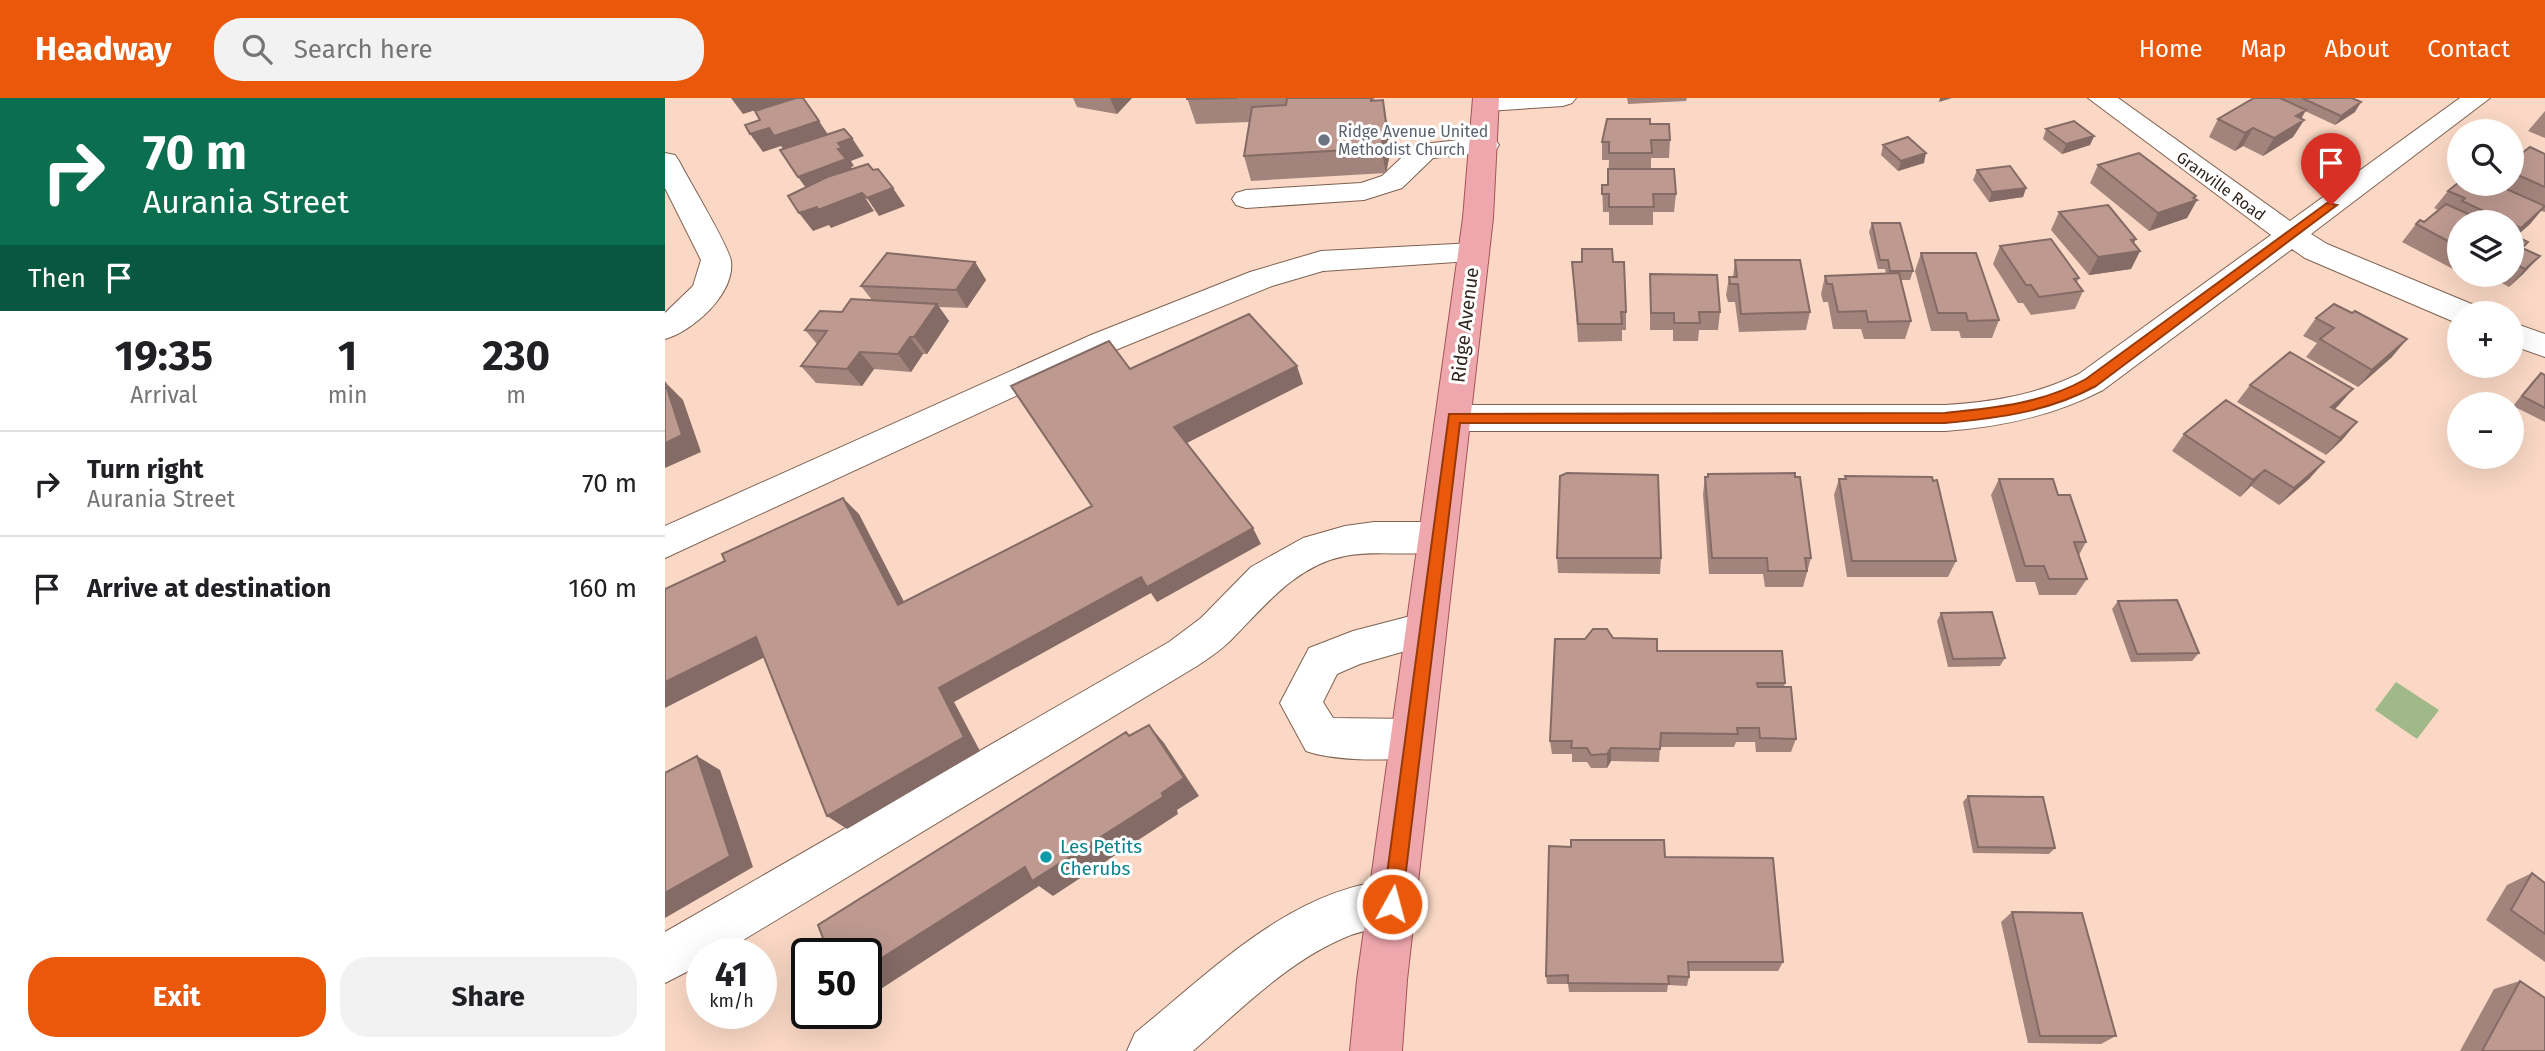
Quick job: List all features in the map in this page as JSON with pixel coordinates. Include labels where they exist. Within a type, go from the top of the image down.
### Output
[{"type":"main road","name":"Ridge Avenue","points":[[1376,1051],[1474,253],[1487,101]]},
{"type":"street","points":[[1487,101],[1563,98]]},
{"type":"street","name":"Granville Road","points":[[2101,98],[2290,236],[2346,266],[2447,307]]},
{"type":"street","points":[[1454,418],[1945,418],[2014,412],[2069,395],[2091,382],[2477,98]]},
{"type":"street","points":[[1247,199],[1364,191],[1392,182],[1425,151],[1485,145]]},
{"type":"street","points":[[665,161],[716,260],[715,274],[697,303],[665,328]]},
{"type":"street","points":[[665,543],[1102,343],[1261,278],[1321,261],[1474,253]]},
{"type":"street","points":[[2524,338],[2545,346]]},
{"type":"street","points":[[665,959],[1183,654],[1215,630],[1265,578],[1287,563],[1345,541],[1438,537]]},
{"type":"street","points":[[1413,739],[1321,737],[1301,703],[1323,661],[1353,648],[1426,629]]},
{"type":"street","points":[[1153,1051],[1294,938],[1331,918],[1361,908],[1392,904]]},
{"type":"green space","points":[[2396,682],[2439,710],[2417,739],[2375,710]]},
{"type":"building","points":[[803,98],[819,121],[774,136],[769,128],[750,134],[745,125],[760,120],[755,111]]},
{"type":"building","points":[[1287,98],[1383,100],[1386,123],[1381,148],[1244,156],[1252,107],[1286,105]]},
{"type":"building","points":[[2254,98],[2280,98],[2306,110],[2296,116],[2304,120],[2274,138],[2253,128],[2245,133],[2218,119]]},
{"type":"building","points":[[2302,98],[2352,98],[2361,102],[2341,116]]},
{"type":"building","points":[[1607,119],[1650,119],[1650,124],[1669,124],[1670,140],[1651,140],[1652,153],[1609,153],[1609,142],[1602,142]]},
{"type":"building","points":[[2074,121],[2094,136],[2066,144],[2046,129]]},
{"type":"building","points":[[844,129],[852,138],[838,143],[842,148],[838,149],[846,159],[798,177],[780,150]]},
{"type":"building","points":[[1908,137],[1926,153],[1901,161],[1883,145]]},
{"type":"building","points":[[2530,147],[2545,154],[2545,187],[2524,178],[2524,152]]},
{"type":"building","points":[[2139,153],[2196,196],[2193,198],[2197,200],[2158,213],[2098,165]]},
{"type":"building","points":[[868,164],[873,170],[878,169],[893,188],[867,198],[862,193],[818,210],[817,207],[799,213],[788,196],[827,177]]},
{"type":"building","points":[[2010,166],[2026,188],[1992,192],[1977,170]]},
{"type":"building","points":[[1608,169],[1674,169],[1676,194],[1653,194],[1654,207],[1609,207],[1609,194],[1602,194],[1602,185],[1608,185]]},
{"type":"building","points":[[2460,196],[2522,196],[2545,206],[2524,225],[2524,210],[2481,210],[2462,201],[2465,198]]},
{"type":"building","points":[[2446,204],[2459,210],[2447,210],[2447,241],[2416,224],[2420,220],[2424,222]]},
{"type":"building","points":[[2108,205],[2136,239],[2131,240],[2140,251],[2098,257],[2059,212]]},
{"type":"building","points":[[1872,223],[1900,223],[1913,271],[1890,271],[1888,260],[1880,260]]},
{"type":"building","points":[[2051,239],[2079,278],[2074,279],[2083,291],[2039,297],[2031,285],[2026,285],[2000,246]]},
{"type":"building","points":[[1582,249],[1612,249],[1613,262],[1624,262],[1626,312],[1621,312],[1622,324],[1578,324],[1572,262],[1582,262]]},
{"type":"building","points":[[2524,249],[2540,256],[2524,268]]},
{"type":"building","points":[[887,253],[975,262],[956,290],[861,286]]},
{"type":"building","points":[[1921,253],[1976,253],[1999,320],[1968,321],[1966,313],[1938,313]]},
{"type":"building","points":[[1735,260],[1800,260],[1810,312],[1741,314],[1738,284],[1730,284],[1729,277],[1737,277]]},
{"type":"building","points":[[1899,273],[1911,321],[1868,322],[1866,311],[1838,312],[1832,284],[1827,284],[1825,276]]},
{"type":"building","points":[[1650,274],[1717,275],[1720,312],[1699,312],[1700,323],[1674,323],[1674,313],[1651,313]]},
{"type":"building","points":[[851,299],[937,304],[914,337],[910,337],[898,354],[860,352],[847,369],[801,366],[827,331],[805,330],[820,311],[842,312]]},
{"type":"building","points":[[2334,304],[2352,313],[2355,311],[2407,339],[2372,370],[2320,339],[2334,328],[2316,318]]},
{"type":"building","points":[[1249,314],[1297,366],[1174,427],[1253,528],[1147,587],[1141,577],[939,688],[964,737],[827,816],[756,637],[665,682],[665,589],[725,561],[722,554],[843,498],[898,605],[1092,506],[1011,386],[1109,341],[1130,369]]},
{"type":"building","points":[[2290,352],[2353,389],[2331,407],[2357,422],[2340,438],[2250,385]]},
{"type":"building","points":[[2541,373],[2545,375],[2545,408],[2524,397]]},
{"type":"building","points":[[665,382],[682,435],[665,443]]},
{"type":"building","points":[[2226,400],[2324,462],[2294,488],[2265,470],[2253,480],[2184,434]]},
{"type":"building","points":[[1567,473],[1658,475],[1661,558],[1557,558],[1560,476]]},
{"type":"building","points":[[1795,473],[1795,477],[1800,477],[1811,558],[1805,558],[1807,571],[1768,571],[1767,558],[1712,558],[1705,477],[1708,477],[1708,474]]},
{"type":"building","points":[[1845,476],[1932,477],[1933,481],[1937,480],[1956,561],[1852,561],[1839,479],[1846,479]]},
{"type":"building","points":[[1999,479],[2053,479],[2058,495],[2070,495],[2086,542],[2074,542],[2087,579],[2049,579],[2044,566],[2025,566]]},
{"type":"building","points":[[2177,600],[2199,653],[2137,654],[2118,601]]},
{"type":"building","points":[[1992,612],[2005,658],[1953,659],[1941,613]]},
{"type":"building","points":[[1593,629],[1607,629],[1613,638],[1657,639],[1657,651],[1782,651],[1785,683],[1757,683],[1758,687],[1791,687],[1796,739],[1760,738],[1759,728],[1737,728],[1738,734],[1661,733],[1660,749],[1611,748],[1607,754],[1591,755],[1587,748],[1571,748],[1572,741],[1550,741],[1555,639],[1585,639]]},
{"type":"building","name":"Les Petits Cherubs","points":[[1149,725],[1184,778],[1162,793],[1163,797],[1032,881],[1025,867],[882,958],[882,938],[823,938],[818,925],[1126,732],[1129,736]]},
{"type":"building","points":[[697,756],[730,856],[665,893],[665,773]]},
{"type":"building","points":[[1968,796],[2043,797],[2055,848],[1978,847]]},
{"type":"building","points":[[1571,840],[1664,840],[1665,857],[1773,858],[1783,962],[1688,962],[1689,977],[1668,976],[1669,984],[1568,983],[1568,975],[1546,976],[1549,846],[1571,847]]},
{"type":"building","points":[[2532,873],[2545,883],[2545,934],[2511,910]]},
{"type":"building","points":[[2012,912],[2082,913],[2116,1036],[2040,1036]]},
{"type":"building","points":[[2520,981],[2545,998],[2545,1051],[2482,1051]]},
{"type":"place","name":"Ridge Avenue United Methodist Church","points":[[1324,140]]},
{"type":"place","name":"Les Petits Cherubs","points":[[1046,857]]},
{"type":"route","points":[[1392,904],[1454,418],[1945,418],[2014,412],[2069,395],[2091,382],[2331,205]]}]
